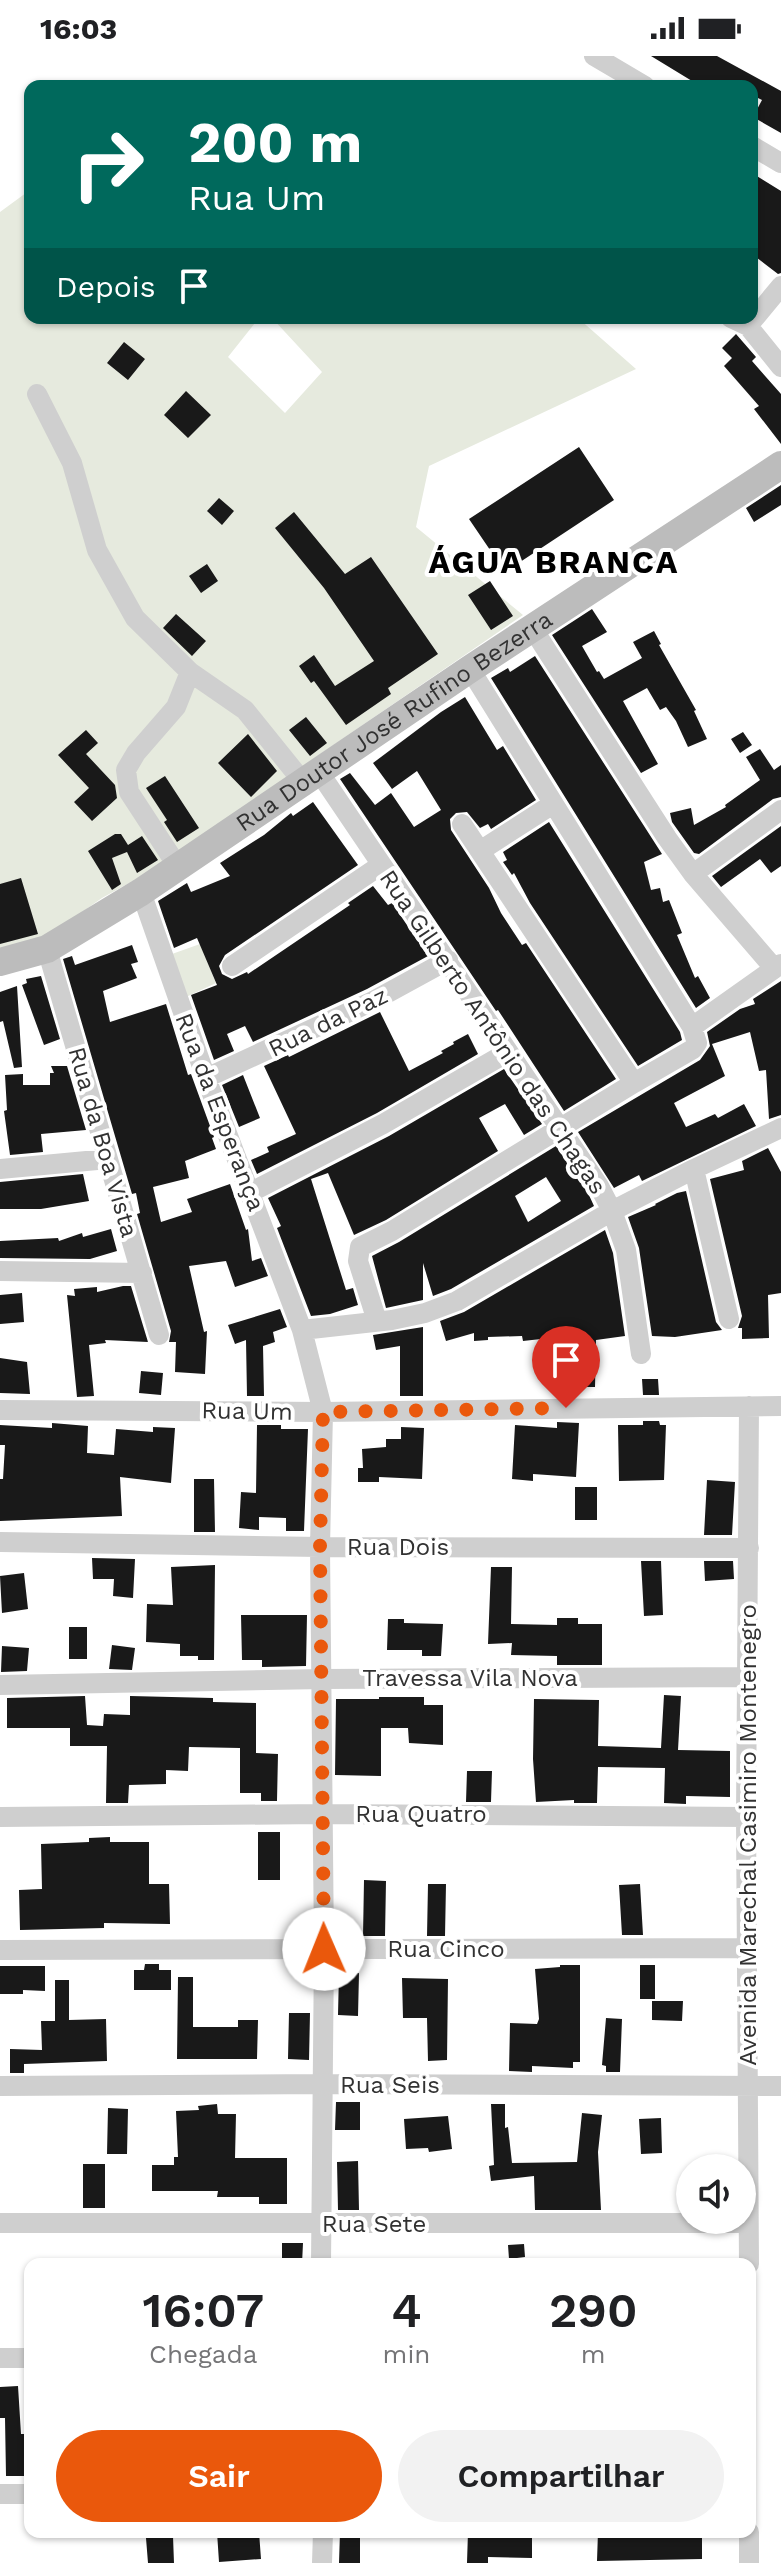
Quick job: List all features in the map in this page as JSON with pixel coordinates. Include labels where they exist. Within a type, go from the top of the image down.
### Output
[{"type":"main road","name":"Rua Doutor José Rufino Bezerra","points":[[0,962],[47,949],[141,892],[470,669],[781,465]]},
{"type":"street","points":[[594,56],[635,80]]},
{"type":"street","points":[[758,150],[781,163]]},
{"type":"street","points":[[758,306],[781,286]]},
{"type":"street","points":[[741,324],[781,367]]},
{"type":"street","name":"Rua Gilberto Antônio das Chagas","points":[[37,394],[72,463],[97,550],[135,618],[190,672],[245,710],[311,777],[381,865],[561,1128],[612,1211],[626,1250],[641,1354]]},
{"type":"street","points":[[533,629],[693,874],[778,966],[692,1027]]},
{"type":"street","points":[[377,1321],[358,1261],[360,1247],[392,1231],[693,1049],[697,1043],[692,1027],[470,669]]},
{"type":"street","points":[[178,867],[129,792],[126,770],[136,753],[176,707],[190,672]]},
{"type":"street","points":[[480,851],[553,804]]},
{"type":"street","points":[[693,874],[781,810]]},
{"type":"street","points":[[462,824],[634,1083]]},
{"type":"street","points":[[232,966],[381,865]]},
{"type":"street","name":"Rua da Esperança","points":[[141,892],[206,1078],[302,1330],[323,1412],[320,1547],[324,1949],[321,2258]]},
{"type":"street","name":"Rua da Boa Vista","points":[[47,949],[159,1335]]},
{"type":"street","name":"Rua da Paz","points":[[206,1078],[373,1001],[448,960]]},
{"type":"street","points":[[251,1192],[383,1124],[508,1052]]},
{"type":"street","points":[[302,1330],[425,1313],[457,1301],[612,1211],[781,1128]]},
{"type":"street","points":[[0,1169],[108,1159]]},
{"type":"street","points":[[694,1169],[729,1319]]},
{"type":"street","points":[[0,1271],[142,1273]]},
{"type":"street","name":"Avenida Marechal Casimiro Montenegro","points":[[747,2154],[749,1406]]},
{"type":"street","name":"Rua Um","points":[[0,1410],[323,1412],[781,1406]]},
{"type":"street","name":"Rua Dois","points":[[0,1542],[320,1547],[749,1548]]},
{"type":"street","name":"Travessa Vila Nova","points":[[0,1685],[323,1679],[748,1677]]},
{"type":"street","name":"Rua Quatro","points":[[0,1817],[321,1814],[746,1817]]},
{"type":"street","name":"Rua Cinco","points":[[0,1950],[747,1948]]},
{"type":"street","name":"Rua Seis","points":[[0,2086],[781,2086]]},
{"type":"street","name":"Rua Sete","points":[[0,2223],[676,2223]]},
{"type":"street","name":"Avenida Marechal Casimiro Montenegro","points":[[748,2234],[749,2258]]},
{"type":"street","points":[[0,2358],[24,2358]]},
{"type":"street","points":[[0,2494],[24,2494]]},
{"type":"street","points":[[322,2563],[323,2538]]},
{"type":"street","points":[[749,2538],[749,2563]]},
{"type":"shaded area","points":[[24,194],[24,324],[254,324],[228,357],[285,413],[322,372],[278,324],[585,324],[636,369],[429,466],[416,527],[523,615],[169,861],[102,898],[45,938],[0,951],[0,212]]},
{"type":"shaded area","points":[[200,944],[216,983],[186,997],[172,954]]},
{"type":"building","points":[[651,56],[717,56],[781,91],[781,133],[758,120],[758,108],[762,100],[758,98],[758,80],[690,80]]},
{"type":"building","points":[[758,177],[781,191],[781,273],[778,274],[758,259]]},
{"type":"building","points":[[736,334],[756,357],[752,361],[781,394],[781,444],[754,409],[759,406],[724,366],[732,358],[722,348]]},
{"type":"building","points":[[124,342],[145,359],[128,380],[107,363]]},
{"type":"building","points":[[186,391],[211,415],[188,438],[164,415]]},
{"type":"building","points":[[579,447],[614,500],[505,572],[469,519]]},
{"type":"building","points":[[781,485],[781,505],[754,522],[746,508]]},
{"type":"building","points":[[219,498],[234,511],[222,525],[207,511]]},
{"type":"building","points":[[294,512],[345,574],[371,557],[438,654],[388,688],[391,694],[346,725],[299,666],[314,655],[335,686],[374,661],[324,588],[275,528]]},
{"type":"building","points":[[207,564],[218,581],[201,593],[189,576]]},
{"type":"building","points":[[490,581],[513,616],[491,630],[468,595]]},
{"type":"building","points":[[592,609],[607,632],[582,646],[597,672],[604,679],[642,658],[633,642],[654,631],[696,710],[707,739],[688,747],[676,721],[666,707],[660,710],[647,688],[623,701],[658,764],[641,773],[552,635]]},
{"type":"building","points":[[176,614],[206,641],[192,656],[163,628]]},
{"type":"building","points":[[535,656],[662,854],[644,862],[651,890],[660,888],[663,902],[669,900],[682,933],[677,935],[695,978],[698,976],[710,998],[696,1008],[491,678],[508,668],[510,672]]},
{"type":"building","points":[[465,697],[497,750],[503,746],[536,800],[491,829],[488,824],[480,828],[467,812],[456,813],[450,819],[451,830],[522,945],[526,943],[616,1079],[564,1111],[340,779],[350,773],[375,805],[391,793],[414,827],[441,810],[417,771],[392,789],[373,763]]},
{"type":"building","points":[[306,717],[327,743],[310,756],[289,730]]},
{"type":"building","points":[[86,730],[98,743],[86,754],[115,785],[117,798],[92,821],[74,802],[89,788],[58,755]]},
{"type":"building","points":[[743,732],[752,745],[740,753],[731,739]]},
{"type":"building","points":[[248,734],[277,771],[251,797],[218,763]]},
{"type":"building","points":[[760,749],[774,770],[781,765],[781,797],[773,799],[699,854],[694,853],[672,822],[670,813],[691,808],[694,825],[726,807],[760,780],[746,757]]},
{"type":"building","points":[[165,776],[199,828],[177,842],[146,788]]},
{"type":"building","points":[[313,802],[358,865],[225,955],[219,966],[222,974],[232,979],[248,974],[373,886],[388,905],[392,903],[428,956],[367,989],[253,1042],[245,1026],[227,1034],[234,1051],[214,1060],[191,995],[217,985],[197,938],[174,948],[158,901],[187,883],[191,892],[230,876],[220,863],[264,835],[291,813],[293,816]]},
{"type":"building","points":[[549,822],[680,1032],[682,1040],[638,1066],[530,903],[514,873],[512,875],[503,862],[507,860],[503,852]]},
{"type":"building","points":[[781,826],[781,866],[771,873],[760,859],[721,887],[712,876]]},
{"type":"building","points":[[115,834],[121,834],[128,845],[142,836],[158,860],[137,873],[127,852],[112,858],[121,884],[112,890],[88,851]]},
{"type":"building","points":[[21,878],[38,934],[0,944],[0,884]]},
{"type":"building","points":[[132,945],[138,962],[131,964],[137,978],[103,991],[110,1022],[166,1004],[216,1149],[185,1161],[189,1178],[153,1187],[161,1222],[192,1212],[187,1199],[230,1184],[248,1229],[252,1261],[261,1258],[268,1276],[235,1287],[226,1261],[189,1266],[204,1332],[207,1331],[205,1374],[175,1372],[176,1342],[169,1342],[171,1331],[137,1214],[140,1213],[136,1193],[132,1194],[63,959],[72,956],[75,965]]},
{"type":"building","points":[[41,976],[60,1039],[44,1045],[22,985],[27,983],[26,979]]},
{"type":"building","points":[[781,981],[781,1115],[769,1119],[766,1070],[759,1071],[750,1032],[712,1044],[725,1076],[674,1103],[686,1127],[715,1114],[718,1118],[744,1104],[756,1126],[642,1181],[639,1175],[614,1188],[578,1132],[700,1060],[710,1046],[707,1032],[740,1009],[755,1004],[753,999]]},
{"type":"building","points":[[17,986],[22,1067],[14,1068],[3,1021],[0,1022],[0,992]]},
{"type":"building","points":[[380,1012],[409,1071],[443,1053],[441,1051],[468,1034],[478,1054],[377,1113],[257,1174],[251,1160],[269,1152],[267,1147],[296,1134],[264,1066]]},
{"type":"building","points":[[51,1066],[67,1066],[86,1130],[41,1134],[43,1152],[10,1155],[4,1111],[7,1110],[5,1075],[23,1074],[23,1085],[50,1085],[50,1073],[54,1073]]},
{"type":"building","points":[[504,1069],[542,1124],[524,1135],[505,1104],[479,1118],[498,1151],[386,1220],[354,1235],[328,1173],[311,1179],[346,1290],[353,1288],[358,1305],[311,1316],[277,1228],[281,1226],[268,1198],[389,1136]]},
{"type":"building","points":[[243,1075],[260,1118],[239,1127],[222,1085]]},
{"type":"building","points":[[556,1146],[594,1206],[451,1289],[433,1296],[423,1263],[423,1300],[386,1308],[372,1256]],"holes":[[[546,1177],[561,1201],[528,1222],[515,1196]]]},
{"type":"building","points":[[768,1148],[781,1172],[781,1293],[768,1295],[769,1338],[742,1339],[742,1328],[738,1328],[742,1316],[710,1179],[744,1170],[742,1161]]},
{"type":"building","points":[[83,1174],[89,1201],[41,1209],[0,1209],[0,1182]]},
{"type":"building","points":[[686,1191],[716,1322],[722,1330],[675,1337],[652,1336],[639,1248],[628,1217]]},
{"type":"building","points":[[111,1229],[117,1251],[90,1259],[0,1258],[0,1241],[58,1238],[59,1241],[82,1233],[83,1237]]},
{"type":"building","points":[[605,1230],[613,1253],[625,1336],[596,1340],[595,1387],[549,1387],[550,1338],[523,1341],[522,1336],[488,1337],[488,1340],[474,1341],[474,1333],[446,1341],[440,1321],[464,1312]]},
{"type":"building","points":[[131,1286],[148,1342],[105,1340],[106,1343],[89,1345],[94,1396],[77,1397],[67,1295],[75,1296],[74,1289],[97,1287],[97,1292]]},
{"type":"building","points":[[22,1293],[24,1322],[0,1324],[0,1295]]},
{"type":"building","points":[[280,1309],[287,1327],[273,1332],[275,1342],[263,1346],[264,1396],[247,1396],[246,1340],[235,1344],[228,1325]]},
{"type":"building","points":[[423,1327],[423,1396],[400,1396],[400,1346],[376,1350],[373,1335]]},
{"type":"building","points":[[0,1358],[27,1362],[30,1394],[0,1393]]},
{"type":"building","points":[[141,1371],[163,1373],[161,1395],[139,1393]]},
{"type":"building","points":[[642,1379],[658,1379],[659,1395],[643,1395]]},
{"type":"building","points":[[643,1421],[659,1421],[660,1425],[666,1425],[664,1480],[619,1481],[618,1425],[643,1425]]},
{"type":"building","points":[[557,1422],[579,1423],[576,1477],[533,1474],[533,1481],[512,1479],[515,1425],[557,1428]]},
{"type":"building","points":[[52,1423],[88,1426],[87,1453],[114,1455],[116,1429],[153,1432],[153,1427],[175,1428],[171,1483],[120,1477],[122,1516],[0,1521],[0,1479],[3,1479],[5,1445],[0,1445],[0,1425],[52,1428]]},
{"type":"building","points":[[257,1425],[308,1429],[304,1531],[286,1531],[286,1518],[259,1517],[259,1530],[239,1528],[241,1492],[256,1493]]},
{"type":"building","points":[[401,1427],[424,1428],[422,1479],[379,1477],[379,1482],[358,1482],[358,1468],[363,1468],[362,1449],[386,1447],[386,1439],[401,1439]]},
{"type":"building","points":[[194,1479],[214,1479],[215,1532],[194,1532]]},
{"type":"building","points":[[707,1480],[735,1482],[732,1535],[704,1535]]},
{"type":"building","points":[[575,1487],[597,1487],[597,1520],[575,1520]]},
{"type":"building","points":[[92,1558],[135,1559],[133,1598],[113,1596],[114,1579],[93,1579]]},
{"type":"building","points":[[641,1561],[661,1561],[663,1615],[644,1616]]},
{"type":"building","points":[[704,1561],[733,1561],[734,1579],[705,1581]]},
{"type":"building","points":[[215,1565],[214,1660],[180,1656],[180,1644],[146,1642],[147,1604],[173,1605],[171,1567]]},
{"type":"building","points":[[491,1567],[512,1567],[511,1624],[557,1625],[557,1618],[578,1618],[578,1624],[602,1624],[602,1665],[557,1665],[557,1656],[511,1655],[512,1643],[488,1644]]},
{"type":"building","points":[[24,1573],[28,1609],[2,1613],[0,1576]]},
{"type":"building","points":[[241,1615],[307,1615],[306,1666],[262,1667],[262,1660],[242,1660]]},
{"type":"building","points":[[388,1619],[404,1619],[404,1623],[443,1624],[441,1656],[422,1656],[422,1650],[387,1650]]},
{"type":"building","points":[[69,1627],[87,1627],[87,1659],[69,1659]]},
{"type":"building","points":[[112,1645],[135,1648],[132,1670],[109,1669]]},
{"type":"building","points":[[2,1646],[29,1648],[27,1671],[1,1672]]},
{"type":"building","points":[[664,1695],[681,1696],[678,1750],[730,1751],[730,1797],[686,1796],[686,1804],[664,1803],[665,1768],[598,1767],[597,1803],[574,1803],[574,1800],[536,1802],[534,1699],[599,1700],[598,1746],[661,1748]]},
{"type":"building","points":[[85,1696],[87,1725],[103,1726],[104,1714],[130,1715],[130,1696],[213,1698],[213,1702],[256,1703],[256,1753],[278,1754],[277,1801],[261,1801],[261,1793],[240,1793],[240,1748],[189,1747],[188,1771],[166,1770],[166,1784],[129,1785],[128,1803],[106,1803],[107,1746],[70,1746],[70,1728],[7,1728],[7,1698]]},
{"type":"building","points":[[424,1697],[424,1705],[443,1705],[443,1745],[409,1743],[408,1728],[381,1728],[381,1776],[335,1775],[336,1699]]},
{"type":"building","points":[[467,1771],[492,1771],[491,1802],[466,1802]]},
{"type":"building","points":[[258,1832],[280,1832],[280,1880],[258,1880]]},
{"type":"building","points":[[110,1837],[110,1842],[149,1842],[149,1884],[169,1884],[170,1924],[104,1923],[104,1928],[20,1930],[19,1890],[42,1889],[41,1844],[89,1842],[89,1838]]},
{"type":"building","points":[[364,1880],[386,1881],[385,1936],[363,1936]]},
{"type":"building","points":[[428,1884],[446,1884],[445,1936],[427,1936]]},
{"type":"building","points":[[640,1884],[643,1935],[622,1935],[619,1885]]},
{"type":"building","points":[[145,1964],[159,1964],[159,1970],[171,1970],[171,1990],[134,1990],[134,1970],[144,1970]]},
{"type":"building","points":[[580,1965],[580,2062],[573,2062],[573,2068],[532,2066],[532,2072],[509,2071],[510,2023],[537,2024],[539,2019],[535,1969]]},
{"type":"building","points":[[640,1965],[655,1965],[655,1999],[640,1999]]},
{"type":"building","points":[[0,1966],[45,1966],[45,1991],[23,1990],[23,1994],[0,1994]]},
{"type":"building","points":[[339,1972],[359,1973],[358,2016],[338,2015]]},
{"type":"building","points":[[178,1977],[193,1977],[193,2027],[238,2027],[238,2020],[258,2020],[257,2059],[177,2059]]},
{"type":"building","points":[[402,1978],[448,1979],[447,2060],[428,2061],[427,2018],[403,2018]]},
{"type":"building","points":[[55,1980],[69,1980],[69,2020],[106,2019],[107,2061],[24,2064],[24,2073],[10,2073],[10,2049],[42,2050],[41,2021],[55,2021]]},
{"type":"building","points":[[652,2001],[683,2001],[682,2021],[652,2020]]},
{"type":"building","points":[[289,2013],[310,2013],[309,2060],[288,2059]]},
{"type":"building","points":[[606,2018],[622,2019],[620,2072],[606,2072],[606,2066],[602,2065]]},
{"type":"building","points":[[336,2102],[360,2102],[360,2130],[335,2130]]},
{"type":"building","points":[[217,2104],[218,2114],[236,2114],[235,2158],[287,2158],[287,2204],[259,2204],[259,2197],[217,2197],[218,2191],[152,2191],[152,2165],[174,2165],[174,2157],[178,2157],[176,2111],[199,2110],[198,2106]]},
{"type":"building","points":[[491,2104],[505,2104],[505,2128],[508,2127],[512,2163],[577,2162],[582,2113],[602,2115],[598,2152],[601,2210],[535,2210],[534,2176],[491,2181],[489,2166],[494,2165]]},
{"type":"building","points":[[108,2108],[128,2109],[127,2154],[107,2154]]},
{"type":"building","points":[[448,2116],[452,2149],[429,2152],[428,2148],[406,2149],[404,2119]]},
{"type":"building","points":[[661,2118],[662,2153],[641,2154],[639,2119]]},
{"type":"building","points":[[358,2161],[359,2210],[338,2210],[337,2162]]},
{"type":"building","points":[[83,2164],[105,2164],[105,2208],[83,2208]]},
{"type":"building","points":[[282,2243],[303,2243],[302,2258],[282,2258]]},
{"type":"building","points":[[524,2244],[525,2257],[509,2258],[508,2245]]},
{"type":"building","points":[[18,2386],[21,2434],[24,2434],[24,2476],[6,2476],[5,2418],[0,2418],[0,2387]]},
{"type":"building","points":[[146,2538],[173,2538],[174,2563],[148,2563]]},
{"type":"building","points":[[217,2538],[259,2538],[261,2559],[219,2562]]},
{"type":"building","points":[[340,2538],[360,2538],[360,2563],[339,2563]]},
{"type":"building","points":[[468,2538],[532,2538],[532,2558],[488,2557],[488,2563],[467,2563]]},
{"type":"building","points":[[598,2538],[702,2538],[702,2559],[597,2561]]},
{"type":"district","name":"ÁGUA BRANCA","points":[[554,562]]},
{"type":"route","points":[[324,1949],[320,1547],[323,1412],[566,1408]]}]
